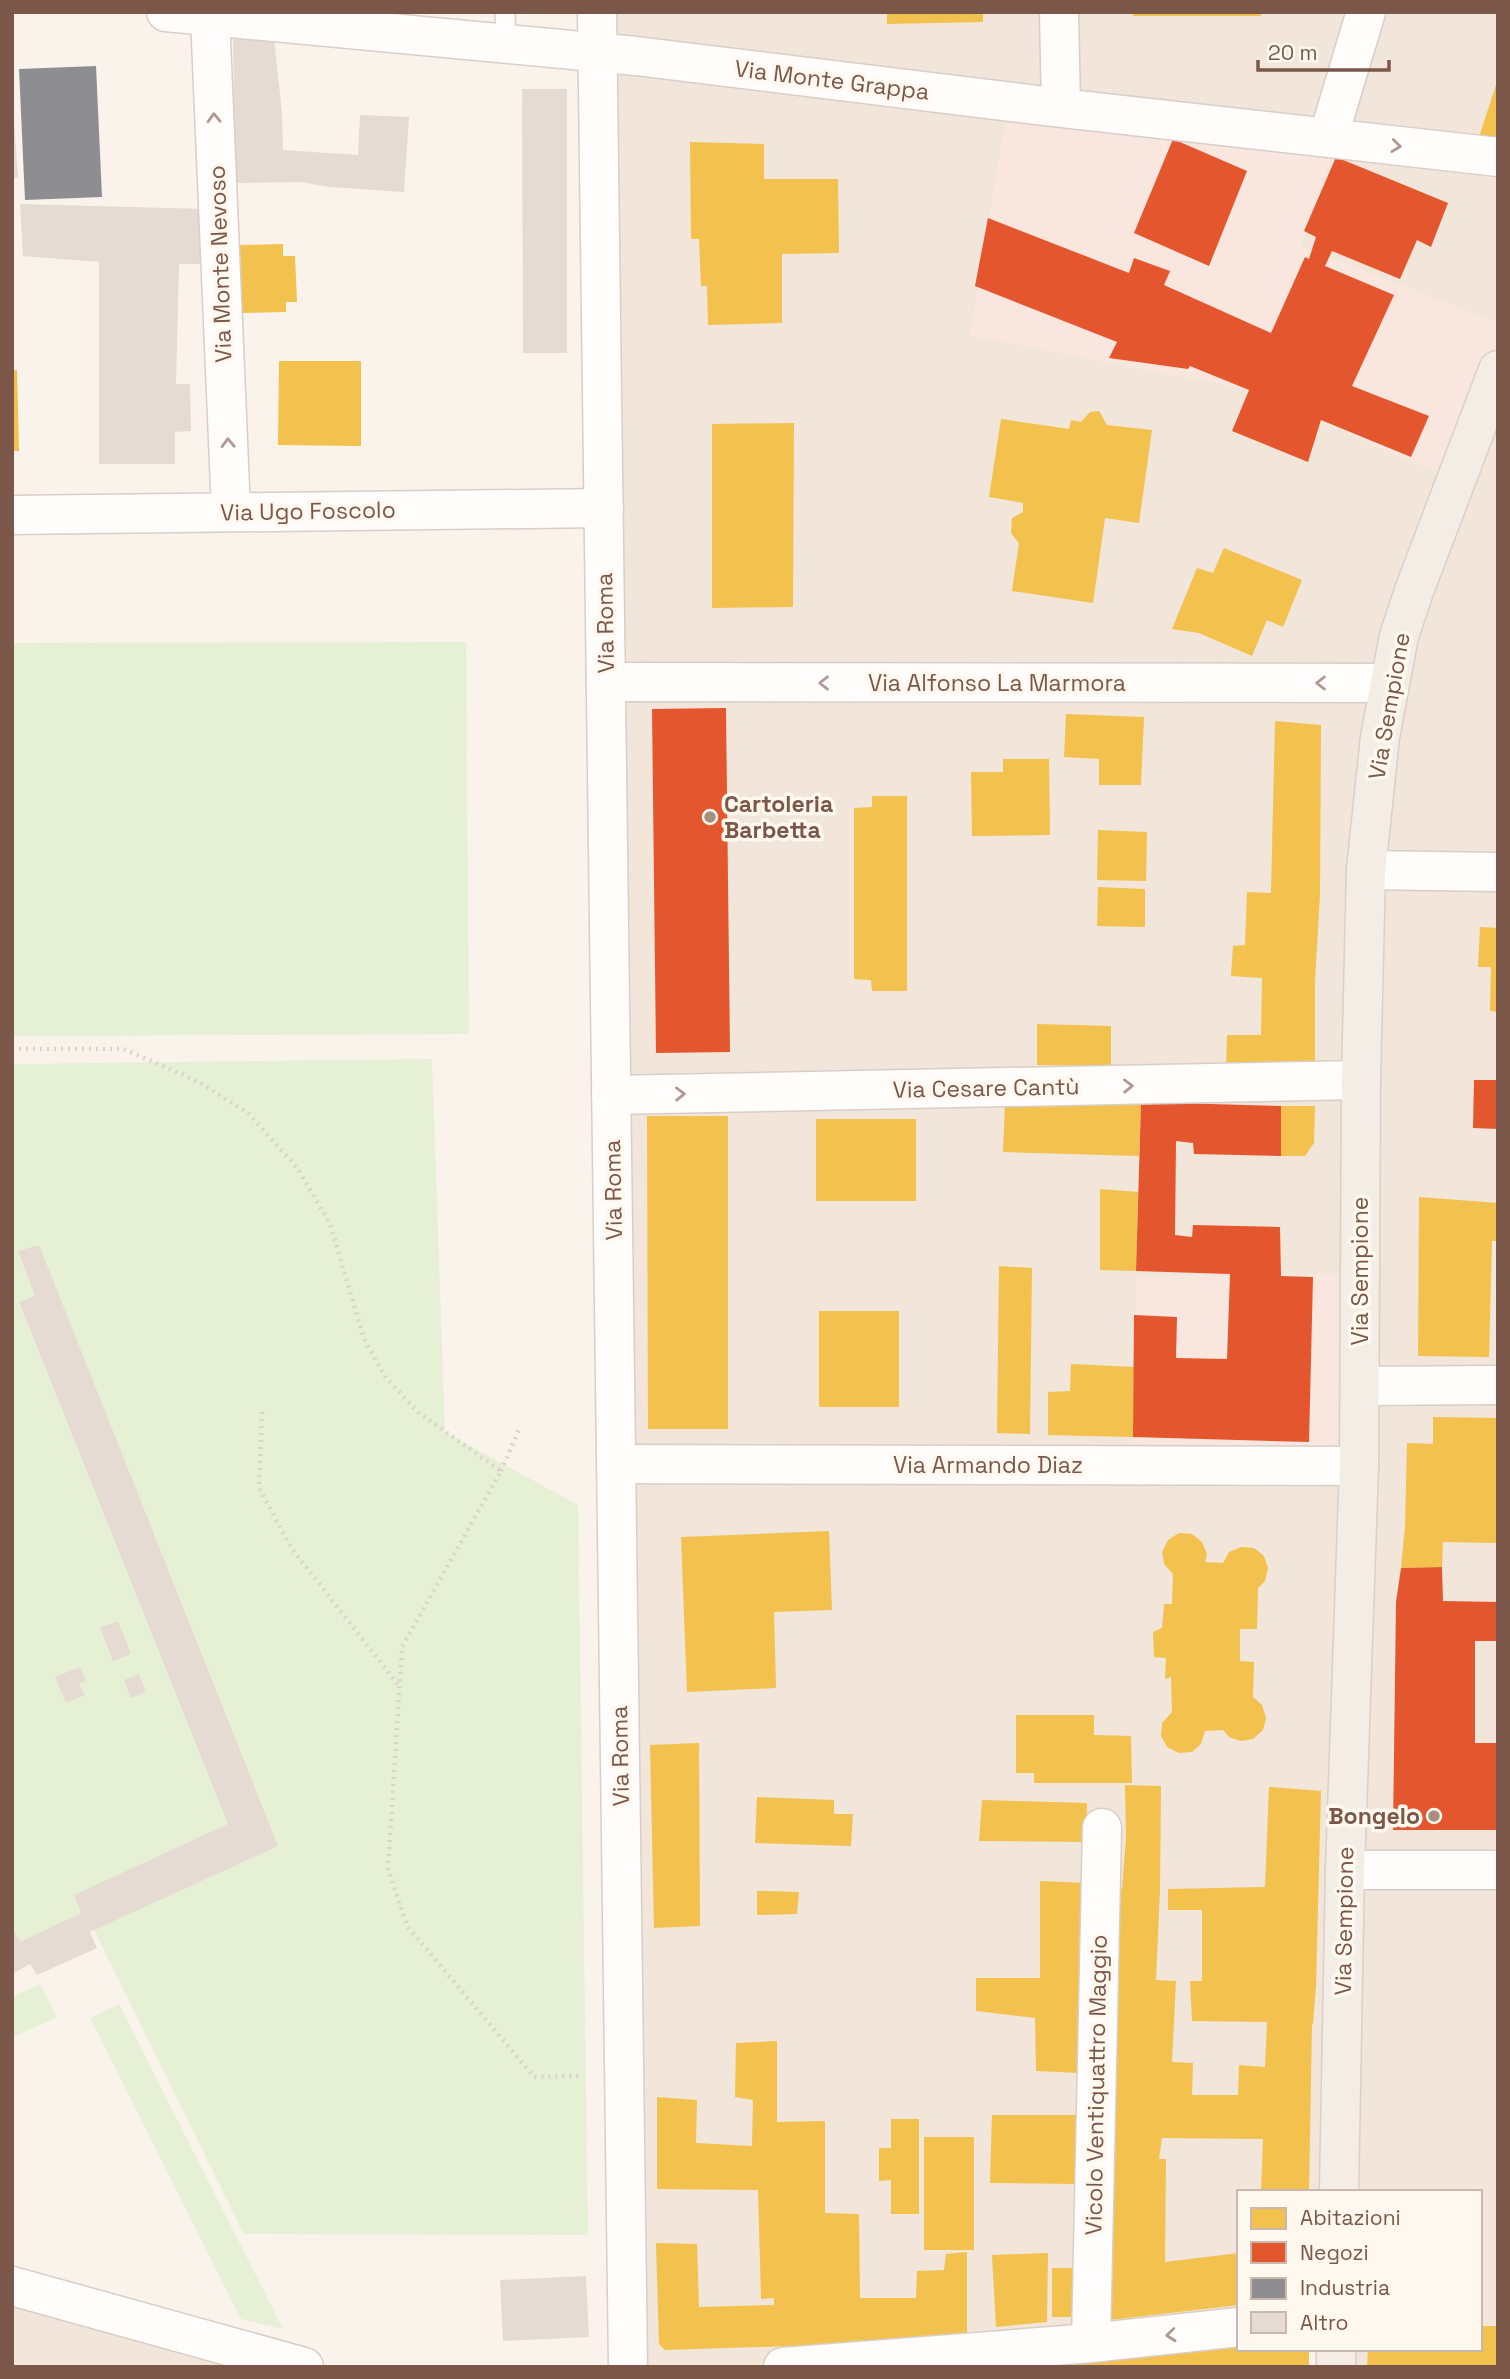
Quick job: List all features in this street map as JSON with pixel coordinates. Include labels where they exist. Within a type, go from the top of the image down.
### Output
[{"type":"main road","name":"Via Sempione","points":[[1339,2190],[1345,1870],[1359,1466],[1360,1080],[1366,870],[1380,737],[1399,636],[1498,370]]},
{"type":"street","name":"Via Monte Grappa","points":[[166,12],[505,28],[598,53],[1498,157]]},
{"type":"street","name":"Via Roma","points":[[597,12],[628,2367]]},
{"type":"street","points":[[1059,12],[1061,108]]},
{"type":"street","points":[[1328,138],[1366,12]]},
{"type":"street","name":"Via Monte Nevoso","points":[[210,16],[231,511]]},
{"type":"street","name":"Via Ugo Foscolo","points":[[12,515],[604,508]]},
{"type":"street","name":"Via Alfonso La Marmora","points":[[606,682],[1389,683]]},
{"type":"street","points":[[1366,870],[1498,873]]},
{"type":"street","name":"Via Cesare Cantù","points":[[611,1095],[1360,1080]]},
{"type":"street","points":[[1360,1386],[1498,1385]]},
{"type":"street","name":"Via Armando Diaz","points":[[616,1464],[1359,1466]]},
{"type":"street","name":"Vicolo Ventiquattro Maggio","points":[[1091,2343],[1102,1828]]},
{"type":"street","points":[[1345,1870],[1498,1870]]},
{"type":"street","points":[[12,2286],[303,2367]]},
{"type":"street","points":[[783,2367],[1091,2343],[1237,2327]]},
{"type":"path","points":[[12,1049],[124,1048],[199,1082],[248,1113],[298,1169],[330,1224],[364,1339],[386,1378],[419,1413],[502,1471]]},
{"type":"path","points":[[262,1412],[259,1488],[292,1549],[400,1687]]},
{"type":"path","points":[[520,1427],[502,1471],[402,1647],[388,1869],[407,1926],[534,2077],[625,2076]]},
{"type":"shaded area","points":[[607,12],[1498,12],[1498,324],[1300,246],[1334,149],[970,335],[1238,387],[1448,476],[1402,601],[1352,1275],[1136,1277],[1351,1456],[1333,2190],[1237,2190],[1237,2321],[1084,2338],[729,2367],[633,2367]]},
{"type":"shaded area","points":[[1007,112],[1335,148],[1300,246],[1498,324],[1498,343],[1448,476],[1238,387],[970,335]]},
{"type":"shaded area","points":[[1498,388],[1498,1863],[1351,1865],[1384,735]]},
{"type":"shaded area","points":[[1352,1275],[1351,1456],[1135,1454],[1136,1277]]},
{"type":"shaded area","points":[[1350,1876],[1498,1876],[1498,2367],[1342,2367],[1342,2351],[1482,2351],[1482,2190],[1345,2190]]},
{"type":"shaded area","points":[[12,2292],[285,2367],[12,2367]]},
{"type":"green space","points":[[466,642],[469,1034],[12,1036],[12,643]]},
{"type":"green space","points":[[432,1059],[445,1432],[578,1505],[588,2235],[244,2234],[93,1928],[12,1967],[12,1064]]},
{"type":"green space","points":[[40,1984],[57,2017],[12,2038],[12,1997]]},
{"type":"green space","points":[[119,2004],[283,2329],[241,2319],[90,2018]]},
{"type":"building: Abitazioni","points":[[887,12],[983,12],[983,22],[887,24]]},
{"type":"building: Abitazioni","points":[[1133,12],[1261,12],[1261,16],[1133,16]]},
{"type":"building: Abitazioni","points":[[1497,82],[1498,140],[1479,137]]},
{"type":"building: Abitazioni","points":[[690,142],[764,144],[764,179],[838,179],[839,253],[782,254],[782,323],[708,325],[707,286],[701,286],[699,239],[691,239]]},
{"type":"building: Abitazioni","points":[[283,244],[283,256],[295,256],[297,302],[286,302],[286,312],[241,313],[240,245]]},
{"type":"building: Abitazioni","points":[[279,361],[361,361],[361,446],[278,445]]},
{"type":"building: Abitazioni","points":[[12,370],[17,370],[19,451],[12,451]]},
{"type":"building: Abitazioni","points":[[1099,411],[1107,425],[1152,430],[1139,523],[1105,518],[1093,603],[1012,591],[1019,543],[1011,533],[1012,518],[1023,512],[1023,503],[989,497],[1001,419],[1069,429],[1071,420],[1081,422],[1090,412]]},
{"type":"building: Abitazioni","points":[[794,423],[793,607],[712,608],[712,424]]},
{"type":"building: Abitazioni","points":[[1224,548],[1302,580],[1283,627],[1267,620],[1252,656],[1199,633],[1172,629],[1197,568],[1213,573]]},
{"type":"building: Abitazioni","points":[[1066,714],[1144,717],[1141,785],[1099,785],[1099,759],[1064,757]]},
{"type":"building: Abitazioni","points":[[1275,721],[1321,725],[1315,1070],[1226,1068],[1227,1035],[1261,1035],[1262,978],[1231,976],[1233,946],[1245,945],[1247,892],[1271,893]]},
{"type":"building: Abitazioni","points":[[1003,759],[1049,759],[1050,835],[972,836],[971,772],[1003,772]]},
{"type":"building: Abitazioni","points":[[872,796],[907,796],[907,991],[872,991],[871,980],[854,979],[854,808],[872,807]]},
{"type":"building: Abitazioni","points":[[1098,830],[1147,832],[1146,881],[1097,880]]},
{"type":"building: Abitazioni","points":[[1098,887],[1145,889],[1145,927],[1097,926]]},
{"type":"building: Abitazioni","points":[[1480,927],[1498,928],[1498,1012],[1490,1011],[1491,967],[1478,967]]},
{"type":"building: Abitazioni","points":[[1037,1024],[1111,1026],[1111,1066],[1037,1065]]},
{"type":"building: Abitazioni","points":[[1005,1102],[1141,1102],[1139,1156],[1003,1152]]},
{"type":"building: Abitazioni","points":[[1281,1106],[1315,1106],[1314,1143],[1305,1156],[1281,1156]]},
{"type":"building: Abitazioni","points":[[647,1116],[728,1116],[728,1429],[648,1429]]},
{"type":"building: Abitazioni","points":[[816,1119],[916,1119],[916,1201],[816,1201]]},
{"type":"building: Abitazioni","points":[[1100,1189],[1138,1192],[1136,1271],[1100,1270]]},
{"type":"building: Abitazioni","points":[[1419,1197],[1498,1203],[1498,1241],[1492,1241],[1489,1357],[1418,1356]]},
{"type":"building: Abitazioni","points":[[999,1266],[1032,1268],[1030,1434],[997,1433]]},
{"type":"building: Abitazioni","points":[[819,1311],[899,1311],[899,1407],[819,1407]]},
{"type":"building: Abitazioni","points":[[1071,1364],[1134,1367],[1133,1437],[1048,1435],[1048,1392],[1070,1391]]},
{"type":"building: Abitazioni","points":[[1433,1417],[1498,1418],[1498,1543],[1443,1542],[1442,1567],[1401,1568],[1407,1443],[1433,1444]]},
{"type":"building: Abitazioni","points":[[829,1531],[832,1610],[774,1612],[776,1688],[687,1692],[681,1537]]},
{"type":"building: Abitazioni","points":[[1179,1533],[1192,1534],[1202,1542],[1207,1554],[1205,1562],[1223,1563],[1229,1552],[1241,1547],[1254,1548],[1264,1556],[1268,1568],[1265,1581],[1258,1588],[1257,1629],[1240,1629],[1240,1661],[1254,1662],[1253,1697],[1262,1705],[1266,1718],[1263,1730],[1253,1739],[1241,1741],[1229,1737],[1223,1730],[1205,1731],[1201,1744],[1192,1752],[1179,1753],[1167,1747],[1161,1736],[1162,1723],[1172,1712],[1171,1677],[1165,1679],[1166,1658],[1154,1657],[1153,1632],[1162,1628],[1164,1604],[1172,1604],[1173,1574],[1164,1564],[1162,1552],[1168,1540]]},
{"type":"building: Abitazioni","points":[[1016,1715],[1094,1715],[1094,1735],[1131,1736],[1132,1783],[1034,1783],[1034,1773],[1016,1773]]},
{"type":"building: Abitazioni","points":[[699,1743],[700,1926],[654,1928],[650,1745]]},
{"type":"building: Abitazioni","points":[[1125,1785],[1161,1786],[1156,1980],[1176,1981],[1172,2062],[1193,2063],[1192,2095],[1238,2095],[1239,2065],[1265,2067],[1267,2022],[1192,2021],[1190,1981],[1202,1981],[1202,1910],[1168,1910],[1168,1889],[1265,1887],[1269,1787],[1321,1791],[1309,2190],[1261,2190],[1263,2139],[1162,2138],[1159,2159],[1166,2159],[1165,2262],[1237,2253],[1237,2305],[1110,2320],[1115,1889],[1122,1889],[1126,1837]]},
{"type":"building: Abitazioni","points":[[757,1797],[834,1800],[834,1814],[853,1814],[851,1846],[755,1843]]},
{"type":"building: Abitazioni","points":[[982,1800],[1087,1803],[1086,1842],[979,1841]]},
{"type":"building: Abitazioni","points":[[1040,1881],[1085,1883],[1080,2073],[1036,2071],[1035,2018],[976,2011],[976,1978],[1040,1978]]},
{"type":"building: Abitazioni","points":[[757,1891],[799,1892],[797,1914],[757,1915]]},
{"type":"building: Abitazioni","points":[[777,2041],[777,2122],[825,2121],[825,2213],[859,2214],[860,2298],[916,2298],[917,2271],[944,2270],[946,2254],[967,2252],[967,2336],[823,2345],[665,2350],[659,2344],[656,2243],[697,2244],[699,2307],[774,2305],[774,2298],[761,2299],[758,2190],[657,2189],[657,2097],[697,2100],[696,2143],[752,2146],[753,2100],[735,2097],[736,2043]]},
{"type":"building: Abitazioni","points":[[992,2115],[1079,2115],[1077,2184],[990,2183]]},
{"type":"building: Abitazioni","points":[[891,2119],[919,2119],[919,2214],[891,2214],[891,2180],[879,2181],[879,2148],[891,2148]]},
{"type":"building: Abitazioni","points":[[924,2137],[974,2137],[974,2250],[924,2250]]},
{"type":"building: Abitazioni","points":[[1048,2253],[1047,2322],[996,2327],[992,2255]]},
{"type":"building: Abitazioni","points":[[1052,2268],[1077,2268],[1077,2317],[1052,2317]]},
{"type":"building: Abitazioni","points":[[1482,2326],[1498,2326],[1498,2367],[1367,2367],[1368,2351],[1482,2351]]},
{"type":"building: Abitazioni","points":[[1237,2345],[1237,2351],[1309,2351],[1309,2367],[1065,2367],[1106,2358]]},
{"type":"building: Negozi","points":[[1173,139],[1247,171],[1209,266],[1134,233]]},
{"type":"building: Negozi","points":[[1336,157],[1448,203],[1431,247],[1417,240],[1400,279],[1332,251],[1325,266],[1394,295],[1352,386],[1429,416],[1411,457],[1321,420],[1308,462],[1232,431],[1249,390],[1190,366],[1188,369],[1109,358],[1117,342],[975,286],[988,218],[1129,273],[1134,258],[1170,271],[1164,285],[1271,333],[1305,257],[1309,259],[1316,237],[1304,231]]},
{"type":"building: Negozi","points":[[726,708],[730,1052],[656,1053],[652,709]]},
{"type":"building: Negozi","points":[[1474,1080],[1498,1080],[1498,1129],[1473,1128]]},
{"type":"building: Negozi","points":[[1141,1102],[1281,1106],[1281,1156],[1194,1154],[1193,1143],[1176,1141],[1175,1235],[1192,1237],[1193,1225],[1280,1227],[1281,1276],[1313,1277],[1309,1442],[1133,1437],[1134,1315],[1177,1317],[1176,1358],[1227,1359],[1230,1274],[1136,1271]]},
{"type":"building: Negozi","points":[[1442,1567],[1443,1601],[1498,1602],[1498,1641],[1475,1641],[1475,1743],[1498,1743],[1498,1830],[1393,1830],[1396,1602],[1401,1568]]},
{"type":"building: Industria","points":[[96,66],[102,197],[25,200],[19,69]]},
{"type":"building: Altro","points":[[233,34],[274,38],[283,150],[358,155],[360,115],[409,117],[404,192],[330,187],[300,182],[235,183]]},
{"type":"building: Altro","points":[[522,89],[567,89],[567,353],[523,353]]},
{"type":"building: Altro","points":[[14,119],[18,178],[12,178]]},
{"type":"building: Altro","points":[[20,204],[205,209],[204,264],[179,264],[176,384],[190,384],[191,431],[175,432],[175,464],[99,464],[99,262],[23,256]]},
{"type":"building: Altro","points":[[39,1245],[278,1846],[90,1932],[97,1948],[37,1975],[30,1964],[12,1974],[12,1927],[20,1942],[81,1913],[74,1895],[228,1824],[19,1302],[35,1296],[18,1251]]},
{"type":"building: Altro","points":[[118,1621],[131,1654],[113,1661],[100,1628]]},
{"type":"building: Altro","points":[[80,1667],[86,1681],[79,1684],[85,1695],[66,1703],[55,1677]]},
{"type":"building: Altro","points":[[139,1674],[146,1692],[131,1698],[124,1680]]},
{"type":"building: Altro","points":[[586,2276],[589,2337],[503,2341],[500,2280]]},
{"type":"place","name":"Cartoleria Barbetta","points":[[710,817]]},
{"type":"place","name":"Bongelo","points":[[1434,1816]]}]
